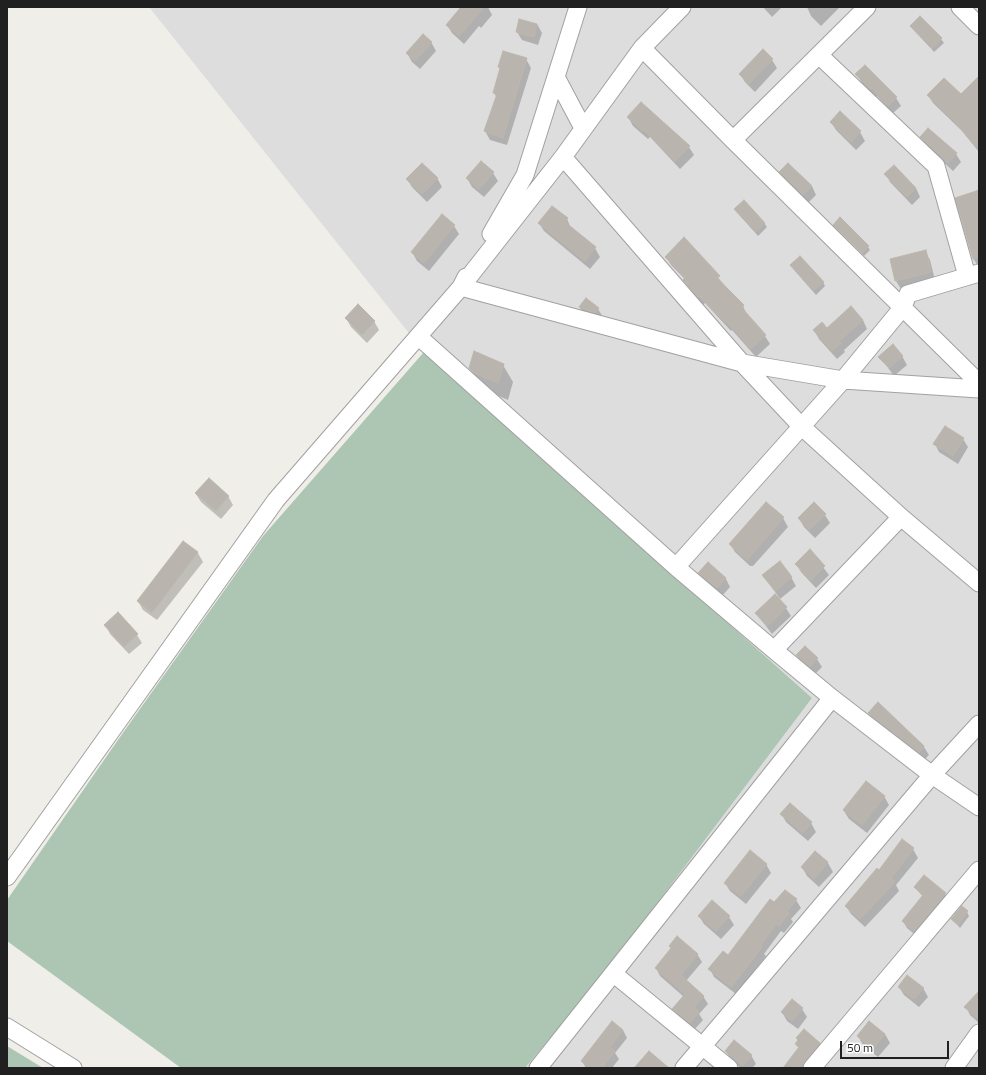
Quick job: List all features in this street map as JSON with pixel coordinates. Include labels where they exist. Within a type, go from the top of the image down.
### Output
[{"type":"street","points":[[461,287],[525,174],[578,7]]},
{"type":"street","points":[[7,877],[276,500],[461,287],[563,156],[642,48],[682,7]]},
{"type":"street","points":[[733,140],[867,7]]},
{"type":"street","points":[[960,7],[979,26]]},
{"type":"street","points":[[642,48],[979,383]]},
{"type":"street","points":[[676,567],[843,380],[904,307],[908,294],[973,275],[936,166],[819,55]]},
{"type":"street","points":[[556,77],[583,128]]},
{"type":"street","points":[[563,156],[742,363],[801,426],[901,517],[979,583]]},
{"type":"street","points":[[461,287],[742,363],[843,380],[979,389]]},
{"type":"street","points":[[419,337],[676,567],[774,650],[832,698],[932,775],[979,807]]},
{"type":"street","points":[[774,650],[901,517]]},
{"type":"street","points":[[538,1068],[832,698]]},
{"type":"street","points":[[684,1068],[704,1047],[932,775],[978,727]]},
{"type":"street","points":[[812,1068],[979,870]]},
{"type":"street","points":[[614,974],[729,1068]]},
{"type":"street","points":[[7,1027],[73,1068]]},
{"type":"street","points":[[954,1068],[979,1033]]},
{"type":"shaded area","points":[[149,7],[979,7],[979,1068],[525,1068],[606,971],[812,698],[424,352]]},
{"type":"green space","points":[[424,352],[812,698],[606,971],[525,1068],[181,1068],[7,941],[7,900],[120,737],[263,536]]},
{"type":"green space","points":[[7,1046],[43,1068],[7,1068]]},
{"type":"building","points":[[461,7],[484,7],[459,36],[446,25]]},
{"type":"building","points":[[920,16],[942,38],[932,49],[910,26]]},
{"type":"building","points":[[519,19],[537,24],[534,37],[516,32]]},
{"type":"building","points":[[423,34],[432,42],[415,61],[406,53]]},
{"type":"building","points":[[763,49],[773,59],[749,84],[739,74]]},
{"type":"building","points":[[503,51],[527,58],[503,138],[484,131],[497,94],[493,93]]},
{"type":"building","points":[[865,65],[897,97],[888,106],[872,88],[871,89],[855,74]]},
{"type":"building","points":[[979,76],[979,151],[956,123],[927,95],[944,78],[961,94]]},
{"type":"building","points":[[641,102],[690,146],[675,161],[644,130],[643,131],[627,117]]},
{"type":"building","points":[[840,111],[861,131],[851,142],[830,122]]},
{"type":"building","points":[[928,128],[957,153],[948,163],[920,137]]},
{"type":"building","points":[[481,161],[494,172],[479,189],[466,178]]},
{"type":"building","points":[[422,163],[438,178],[422,194],[406,179]]},
{"type":"building","points":[[788,163],[812,186],[803,195],[779,172]]},
{"type":"building","points":[[894,165],[916,188],[907,197],[884,174]]},
{"type":"building","points":[[979,190],[979,257],[973,259],[955,198]]},
{"type":"building","points":[[744,200],[765,223],[755,232],[734,209]]},
{"type":"building","points":[[552,206],[568,218],[565,222],[596,247],[585,261],[538,223]]},
{"type":"building","points":[[442,214],[455,225],[424,263],[411,252]]},
{"type":"building","points":[[840,217],[869,246],[862,253],[833,225]]},
{"type":"building","points":[[684,237],[720,276],[717,278],[744,305],[742,308],[766,335],[751,349],[727,322],[726,323],[699,296],[698,297],[683,280],[685,277],[665,257]]},
{"type":"building","points":[[926,250],[931,272],[895,281],[890,259]]},
{"type":"building","points":[[800,256],[824,282],[813,291],[790,265]]},
{"type":"building","points":[[586,298],[599,308],[595,313],[579,307]]},
{"type":"building","points":[[358,304],[375,321],[362,335],[345,318]]},
{"type":"building","points":[[851,306],[863,320],[839,341],[841,343],[832,351],[813,330],[822,322],[827,328]]},
{"type":"building","points":[[893,344],[903,356],[889,368],[878,357]]},
{"type":"building","points":[[474,351],[504,364],[498,383],[474,373],[469,368]]},
{"type":"building","points":[[945,426],[964,438],[953,456],[933,444]]},
{"type":"building","points":[[209,478],[229,496],[216,511],[195,493]]},
{"type":"building","points":[[766,502],[784,517],[747,560],[729,544]]},
{"type":"building","points":[[814,502],[826,514],[809,530],[798,518]]},
{"type":"building","points":[[183,541],[198,552],[152,613],[137,601]]},
{"type":"building","points":[[810,549],[825,566],[811,580],[795,564]]},
{"type":"building","points":[[780,561],[792,577],[775,591],[762,575]]},
{"type":"building","points":[[708,562],[726,578],[717,588],[698,573]]},
{"type":"building","points":[[775,594],[787,607],[767,626],[755,613]]},
{"type":"building","points":[[118,612],[138,634],[124,647],[104,625]]},
{"type":"building","points":[[805,646],[818,658],[810,667],[796,655]]},
{"type":"building","points":[[878,702],[924,746],[919,753],[868,713]]},
{"type":"building","points":[[866,781],[885,796],[862,825],[843,810]]},
{"type":"building","points":[[790,803],[812,822],[803,833],[780,814]]},
{"type":"building","points":[[902,839],[914,848],[891,878],[895,882],[860,919],[845,906],[877,868],[879,870]]},
{"type":"building","points":[[750,850],[767,864],[741,896],[724,883]]},
{"type":"building","points":[[815,851],[828,862],[814,879],[801,867]]},
{"type":"building","points":[[924,875],[946,893],[914,931],[902,921],[923,895],[914,887]]},
{"type":"building","points":[[785,890],[797,899],[787,911],[789,913],[779,926],[776,924],[760,946],[762,947],[731,987],[708,969],[723,951],[728,955],[770,899],[774,902]]},
{"type":"building","points":[[712,900],[730,916],[716,931],[698,916]]},
{"type":"building","points":[[962,906],[968,911],[958,925],[951,919]]},
{"type":"building","points":[[677,936],[698,954],[681,975],[704,996],[694,1007],[699,1012],[690,1023],[672,1009],[685,994],[655,968],[671,948],[669,946]]},
{"type":"building","points":[[907,975],[924,988],[914,999],[898,987]]},
{"type":"building","points":[[979,991],[979,1019],[964,1007]]},
{"type":"building","points":[[792,999],[803,1008],[792,1021],[781,1012]]},
{"type":"building","points":[[612,1021],[623,1030],[610,1047],[615,1051],[602,1068],[590,1068],[581,1061]]},
{"type":"building","points":[[869,1021],[885,1034],[873,1049],[857,1036]]},
{"type":"building","points":[[804,1029],[820,1043],[804,1062],[802,1068],[783,1068],[799,1047],[795,1044],[798,1040],[796,1038]]},
{"type":"building","points":[[734,1040],[752,1055],[743,1066],[725,1051]]},
{"type":"building","points":[[649,1051],[669,1068],[634,1068]]}]
